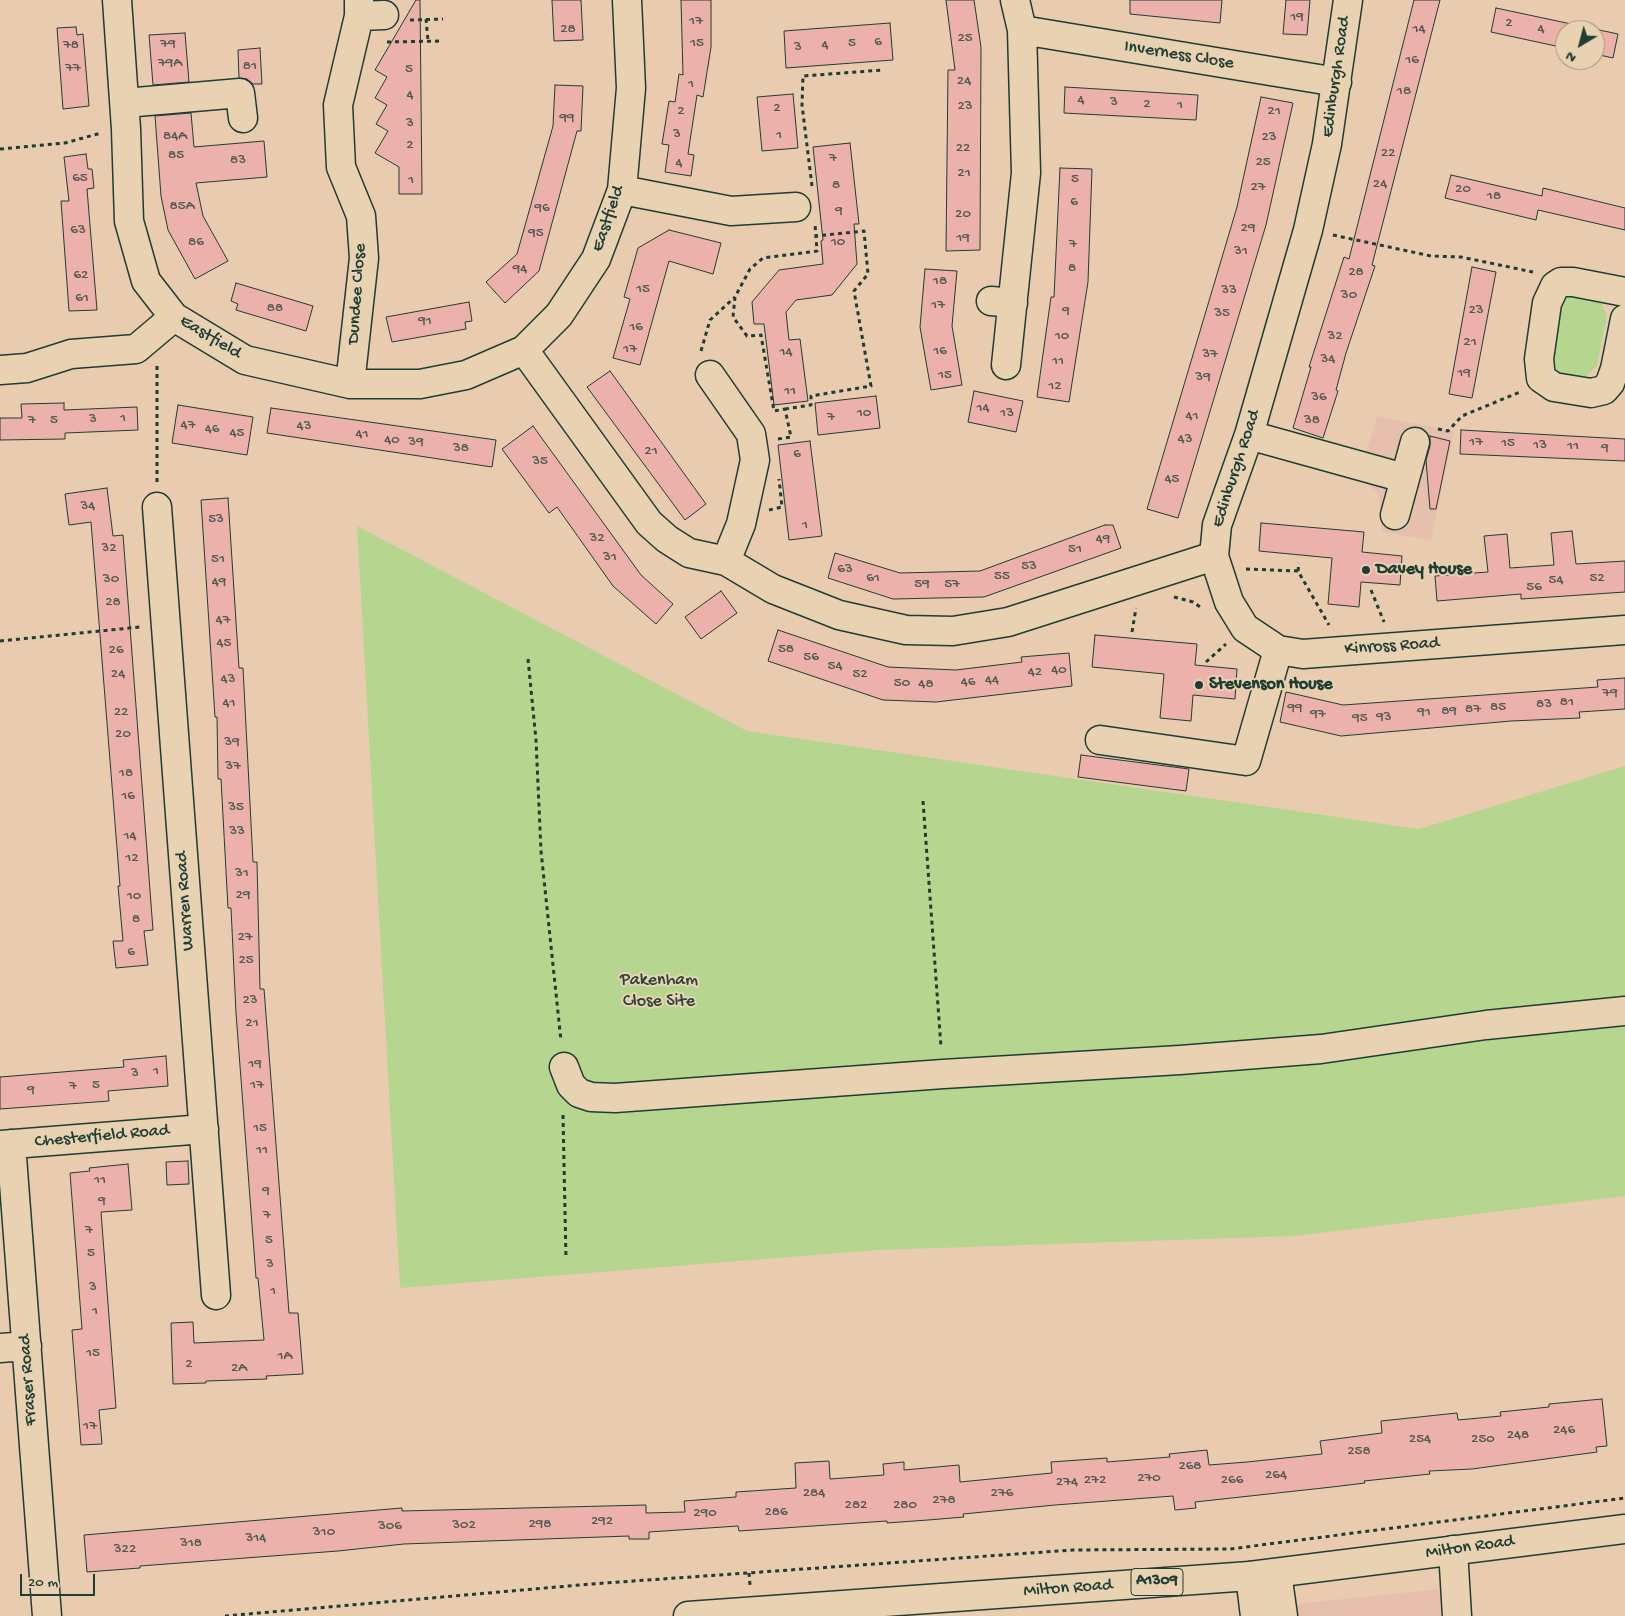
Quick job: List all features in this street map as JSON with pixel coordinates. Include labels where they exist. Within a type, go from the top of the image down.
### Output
[{"type":"street","name":"Eastfield","points":[[118,4],[126,130],[129,221],[146,281],[174,317],[245,360],[350,384],[429,382],[466,375],[524,350],[559,315],[596,259],[622,190],[631,88],[626,0]]},
{"type":"street","points":[[1006,365],[1002,302],[1026,173],[1022,30],[1015,0]]},
{"type":"street","name":"Edinburgh Road","points":[[1214,556],[1217,525],[1249,435],[1308,230],[1327,144],[1348,0]]},
{"type":"street","name":"Dundee Close","points":[[350,384],[364,258],[361,216],[341,166],[338,105],[378,17]]},
{"type":"street","name":"Inverness Close","points":[[1022,30],[1337,82]]},
{"type":"street","points":[[124,103],[240,93],[243,118]]},
{"type":"street","points":[[622,190],[731,211],[808,205]]},
{"type":"street","points":[[1625,292],[1573,282],[1561,282],[1555,286],[1547,303],[1539,359],[1541,378],[1554,387],[1591,393],[1604,390],[1610,383],[1615,369],[1625,319]]},
{"type":"street","points":[[0,370],[27,368],[71,354],[136,349],[174,317]]},
{"type":"street","points":[[524,350],[649,523],[667,540],[689,553],[726,561],[774,590],[839,615],[906,630],[953,631],[1008,622],[1214,556]]},
{"type":"street","points":[[710,375],[751,434],[755,460],[745,509],[726,561]]},
{"type":"street","points":[[1249,435],[1404,478]]},
{"type":"street","points":[[1396,514],[1415,442]]},
{"type":"street","name":"Warren Road","points":[[157,507],[216,1295]]},
{"type":"street","name":"Kinross Road","points":[[1214,556],[1230,602],[1244,628],[1278,650],[1303,654],[1625,630]]},
{"type":"street","points":[[1100,740],[1246,760],[1278,650]]},
{"type":"street","points":[[568,1076],[580,1093],[591,1097],[615,1098],[942,1074],[1180,1060],[1312,1049],[1486,1024],[1625,1011]]},
{"type":"street","name":"Chesterfield Road","points":[[6,1144],[204,1129]]},
{"type":"street","name":"Fraser Road","points":[[6,1144],[27,1346],[47,1616]]},
{"type":"street","points":[[0,1348],[27,1346]]},
{"type":"street","name":"Milton Road","points":[[688,1616],[882,1609],[1250,1576],[1625,1529]]},
{"type":"street","points":[[1453,1550],[1457,1616]]},
{"type":"street","points":[[1277,1572],[1283,1616]]},
{"type":"street","points":[[1250,1576],[1255,1616]]},
{"type":"path","points":[[442,19],[378,17],[385,42],[442,41]]},
{"type":"path","points":[[426,19],[428,41]]},
{"type":"path","points":[[710,375],[698,359],[710,320],[735,297],[750,269],[763,258],[817,251],[816,236],[808,205],[802,105],[803,76],[883,70]]},
{"type":"path","points":[[0,149],[65,143],[103,132],[126,130]]},
{"type":"path","points":[[1308,230],[1431,256],[1461,257],[1535,272],[1555,286]]},
{"type":"path","points":[[735,297],[734,317],[748,336],[761,335],[774,411],[811,405],[811,396],[871,386],[854,291],[868,274],[864,231],[816,236]]},
{"type":"path","points":[[156,359],[157,507]]},
{"type":"path","points":[[1415,442],[1419,426],[1448,431],[1462,416],[1532,387],[1541,378]]},
{"type":"path","points":[[775,439],[791,437],[785,409]]},
{"type":"path","points":[[745,509],[759,513],[782,507],[779,478]]},
{"type":"path","points":[[1299,563],[1298,571],[1332,630],[1323,629]]},
{"type":"path","points":[[1240,568],[1298,571]]},
{"type":"path","points":[[1371,590],[1386,627]]},
{"type":"path","points":[[1167,594],[1193,602],[1206,614]]},
{"type":"path","points":[[1132,632],[1137,602]]},
{"type":"path","points":[[0,641],[165,624]]},
{"type":"path","points":[[1206,662],[1228,642],[1224,636]]},
{"type":"path","points":[[528,659],[536,740],[545,898],[568,1076],[564,1110],[566,1258]]},
{"type":"path","points":[[923,801],[942,1074]]},
{"type":"path","points":[[225,1616],[591,1584],[1073,1550],[1230,1549],[1625,1498]]},
{"type":"shaded area","points":[[1377,416],[1454,431],[1431,540],[1382,532],[1379,495],[1364,481],[1365,456]]},
{"type":"shaded area","points":[[1449,1588],[1450,1616],[1248,1616],[1248,1607],[1296,1604]]},
{"type":"green space","points":[[1564,295],[1600,300],[1607,316],[1597,366],[1585,377],[1551,372],[1558,304]]},
{"type":"green space","name":"Pakenham Close Site","points":[[357,526],[747,731],[1419,829],[1625,766],[1625,1196],[1295,1236],[877,1250],[400,1288]]},
{"type":"building","points":[[416,0],[420,0],[422,194],[399,194],[399,167],[375,153],[388,131],[376,124],[387,105],[375,98],[387,77],[375,70]]},
{"type":"building","points":[[552,0],[581,0],[583,40],[554,41]]},
{"type":"building","points":[[681,0],[711,0],[711,47],[703,97],[697,95],[688,154],[694,155],[691,176],[665,172],[669,145],[662,144],[669,101],[675,102],[679,74],[683,75]]},
{"type":"building","points":[[946,0],[974,0],[981,47],[980,250],[946,251],[948,70],[955,70]]},
{"type":"building","points":[[1130,0],[1222,0],[1220,23],[1130,14]]},
{"type":"building","points":[[1286,0],[1310,0],[1307,35],[1283,34]]},
{"type":"building","points":[[1414,0],[1440,0],[1372,265],[1375,266],[1346,353],[1336,390],[1338,391],[1323,438],[1293,428],[1311,367],[1309,367],[1344,257],[1349,259]]},
{"type":"building","points":[[1496,8],[1555,21],[1555,46],[1491,32]]},
{"type":"building","points":[[890,23],[893,60],[786,68],[784,31]]},
{"type":"building","points":[[76,27],[77,35],[83,34],[89,106],[63,109],[57,28]]},
{"type":"building","points":[[1605,31],[1618,34],[1613,58],[1605,56]]},
{"type":"building","points":[[185,33],[189,82],[153,85],[149,35]]},
{"type":"building","points":[[260,48],[262,84],[253,84],[247,79],[239,78],[238,50]]},
{"type":"building","points":[[555,85],[583,86],[581,131],[577,131],[539,271],[505,303],[486,282],[517,254],[553,126]]},
{"type":"building","points":[[1065,87],[1198,95],[1196,120],[1064,113]]},
{"type":"building","points":[[793,94],[798,148],[762,151],[757,97]]},
{"type":"building","points":[[1261,97],[1293,103],[1266,225],[1178,518],[1147,509],[1237,207]]},
{"type":"building","points":[[191,113],[194,147],[264,141],[267,177],[196,183],[203,216],[228,261],[195,279],[168,230],[161,196],[155,116]]},
{"type":"building","points":[[850,143],[859,224],[854,224],[857,264],[832,295],[796,300],[786,312],[789,340],[800,339],[808,401],[774,405],[764,324],[754,324],[752,302],[779,270],[823,264],[821,241],[823,240],[813,147]]},
{"type":"building","points":[[86,154],[88,169],[92,169],[94,188],[87,189],[97,310],[69,311],[61,201],[69,201],[64,157]]},
{"type":"building","points":[[1060,168],[1092,169],[1088,282],[1069,402],[1037,397],[1051,297],[1054,297]]},
{"type":"building","points":[[1451,175],[1542,196],[1543,188],[1625,208],[1625,230],[1538,210],[1536,220],[1445,198]]},
{"type":"building","points":[[669,230],[721,243],[713,274],[669,261],[640,365],[613,358],[630,299],[624,297],[638,248]]},
{"type":"building","points":[[1472,267],[1496,272],[1472,398],[1449,394]]},
{"type":"building","points":[[925,269],[957,271],[952,326],[962,385],[931,390],[920,327]]},
{"type":"building","points":[[236,283],[313,306],[306,331],[236,310],[238,304],[231,301]]},
{"type":"building","points":[[469,302],[472,321],[465,322],[466,329],[392,342],[386,317]]},
{"type":"building","points":[[610,371],[706,504],[685,520],[587,387]]},
{"type":"building","points":[[974,391],[1023,401],[1016,432],[968,422]]},
{"type":"building","points":[[876,396],[880,428],[818,435],[815,403]]},
{"type":"building","points":[[64,403],[64,410],[137,407],[138,430],[65,433],[65,439],[0,440],[0,418],[22,418],[21,404]]},
{"type":"building","points":[[178,405],[253,417],[247,455],[172,443]]},
{"type":"building","points":[[271,408],[496,440],[492,467],[267,433]]},
{"type":"building","points":[[533,426],[641,575],[673,604],[656,624],[613,586],[557,507],[549,513],[502,449]]},
{"type":"building","points":[[1461,430],[1625,439],[1625,461],[1460,454]]},
{"type":"building","points":[[1430,436],[1450,441],[1436,509],[1430,509],[1426,460],[1430,446]]},
{"type":"building","points":[[810,441],[822,536],[789,540],[778,445]]},
{"type":"building","points":[[107,488],[113,536],[123,535],[153,930],[144,931],[148,965],[116,968],[113,941],[123,941],[118,886],[120,886],[91,522],[69,525],[65,494]]},
{"type":"building","points":[[228,498],[239,668],[243,668],[253,862],[257,862],[260,989],[264,989],[289,1313],[298,1313],[303,1374],[266,1376],[267,1379],[173,1384],[171,1323],[193,1322],[194,1343],[264,1340],[258,1278],[256,1278],[236,1013],[231,908],[228,908],[221,779],[218,779],[217,717],[215,717],[201,500]]},
{"type":"building","name":"Davey House","points":[[1261,523],[1364,532],[1362,552],[1402,556],[1400,585],[1361,582],[1359,607],[1328,604],[1332,558],[1259,551]]},
{"type":"building","points":[[1105,525],[1113,525],[1121,548],[984,597],[893,599],[828,578],[835,553],[900,573],[980,571]]},
{"type":"building","points":[[1572,531],[1576,564],[1625,561],[1625,592],[1521,599],[1521,594],[1437,601],[1435,576],[1488,572],[1484,536],[1507,534],[1510,568],[1554,565],[1551,533]]},
{"type":"building","points":[[721,591],[737,613],[701,639],[685,617]]},
{"type":"building","points":[[778,630],[888,667],[956,670],[1022,662],[1021,657],[1069,653],[1072,686],[936,702],[883,700],[768,661]]},
{"type":"building","name":"Stevenson House","points":[[1095,635],[1197,644],[1195,665],[1237,669],[1235,699],[1193,695],[1191,721],[1160,718],[1164,674],[1092,667]]},
{"type":"building","points":[[1625,678],[1625,709],[1579,712],[1580,718],[1511,721],[1341,736],[1280,722],[1286,692],[1343,705],[1598,687],[1597,680]]},
{"type":"building","points":[[1081,755],[1189,769],[1186,791],[1078,777]]},
{"type":"building","points":[[166,1056],[168,1086],[108,1091],[109,1101],[0,1109],[0,1077],[124,1067],[123,1060]]},
{"type":"building","points":[[188,1161],[189,1184],[167,1185],[166,1162]]},
{"type":"building","points":[[128,1164],[132,1210],[101,1212],[116,1408],[99,1410],[102,1444],[81,1445],[72,1330],[82,1329],[70,1173],[90,1171],[89,1168]]},
{"type":"building","points":[[1602,1399],[1607,1446],[1596,1447],[1597,1452],[1472,1469],[1429,1471],[1430,1474],[1364,1481],[1365,1483],[1195,1502],[1196,1508],[1175,1510],[1173,1496],[1055,1505],[963,1514],[964,1517],[887,1523],[887,1521],[739,1531],[738,1526],[649,1532],[649,1539],[629,1539],[629,1536],[404,1544],[87,1572],[84,1535],[402,1508],[402,1511],[646,1505],[646,1513],[685,1512],[684,1501],[736,1497],[736,1492],[796,1488],[795,1463],[829,1461],[830,1479],[884,1475],[883,1464],[904,1462],[904,1470],[959,1465],[960,1482],[1052,1473],[1051,1462],[1107,1458],[1107,1462],[1170,1457],[1169,1454],[1207,1450],[1209,1465],[1247,1462],[1322,1454],[1320,1441],[1382,1433],[1381,1421],[1457,1413],[1458,1420],[1501,1416],[1500,1412],[1549,1407],[1549,1404]]},
{"type":"place","name":"Davey House","points":[[1366,570]]},
{"type":"place","name":"Stevenson House","points":[[1199,685]]}]
